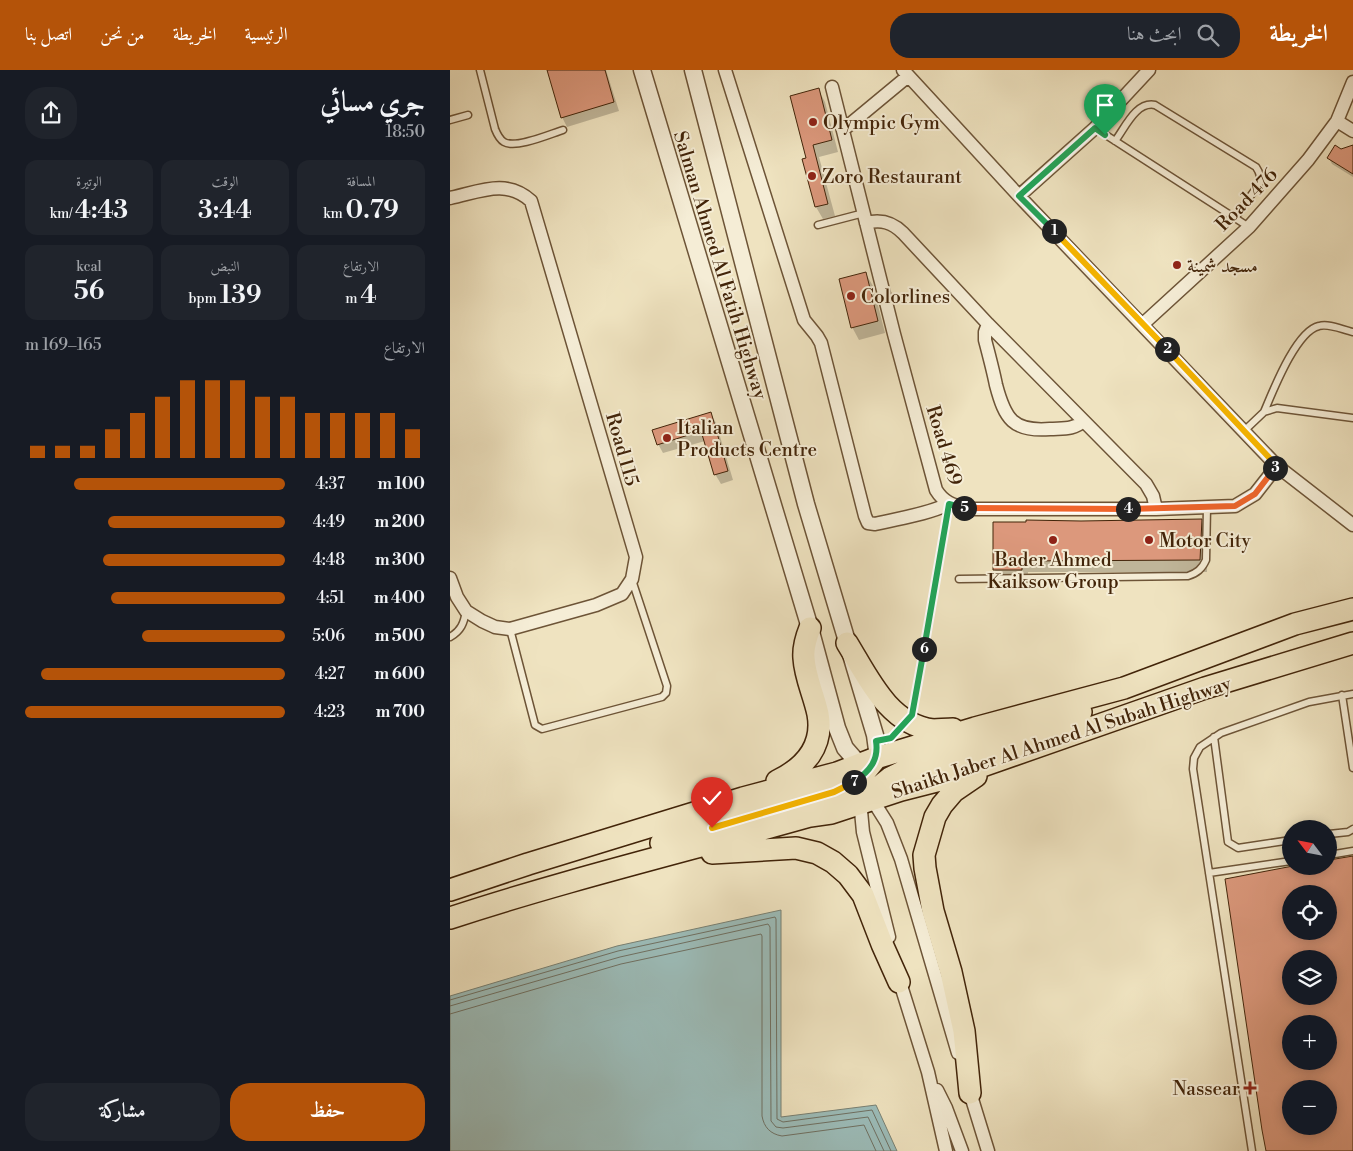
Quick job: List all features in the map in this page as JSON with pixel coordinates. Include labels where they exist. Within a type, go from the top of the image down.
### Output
[{"type":"main road","name":"Shaikh Jaber Al Ahmed Al Subah Highway","points":[[450,918],[615,868],[669,856],[810,816],[831,813],[868,782],[975,728],[1124,688],[1295,624],[1353,609]]},
{"type":"main road","points":[[742,798],[792,774],[804,763],[813,749],[818,732],[818,714],[804,660],[805,644],[810,628]]},
{"type":"main road","points":[[847,643],[886,703],[907,721],[934,730],[975,728]]},
{"type":"main road","name":"Shaikh Jaber Al Ahmed Al Subah Highway","points":[[450,890],[742,798],[868,782],[948,778],[1206,688],[1353,643]]},
{"type":"main road","points":[[615,868],[651,846],[868,782],[1090,709],[1102,704],[1124,688]]},
{"type":"main road","points":[[970,1093],[964,1031],[952,972],[933,911],[924,855],[935,817],[942,805],[954,791],[998,760]]},
{"type":"main road","points":[[669,856],[796,848],[817,853],[833,862],[848,874],[862,895],[899,982]]},
{"type":"street","name":"Salman Ahmed Al Fatih Highway","points":[[642,70],[810,628],[837,728],[845,748],[868,782]]},
{"type":"street","name":"Salman Ahmed Al Fatih Highway","points":[[693,70],[806,504],[876,741],[878,750],[868,782]]},
{"type":"street","points":[[725,70],[804,320],[821,344],[868,522],[874,524],[936,510],[949,504]]},
{"type":"street","points":[[1019,196],[1095,128],[1149,70]]},
{"type":"street","points":[[844,130],[905,73],[1019,196],[1277,466],[1353,525]]},
{"type":"street","name":"Road 476","points":[[1143,324],[1248,227],[1308,160],[1337,121],[1353,82]]},
{"type":"street","name":"Road 469","points":[[832,87],[894,334],[936,490],[940,497],[949,504],[968,509],[1156,509],[1235,506],[1255,494],[1277,466]]},
{"type":"street","points":[[1337,121],[1353,130]]},
{"type":"street","name":"Road 115","points":[[450,198],[500,187],[523,194],[530,201],[636,557],[632,579]]},
{"type":"street","points":[[865,218],[892,224],[898,228],[988,324],[1146,484],[1153,496],[1156,509]]},
{"type":"street","points":[[988,324],[985,340],[1001,403],[1010,420],[1021,427],[1034,430],[1071,428],[1083,421]]},
{"type":"street","points":[[450,578],[457,597],[466,611],[482,622],[495,627],[510,629],[605,601],[622,594],[632,579]]},
{"type":"street","points":[[868,782],[860,811],[863,832],[899,982],[928,1072],[946,1151]]},
{"type":"street","points":[[868,782],[887,822],[901,859],[988,1151]]},
{"type":"street","points":[[928,1072],[946,1108],[962,1151]]},
{"type":"lane","points":[[480,70],[498,136],[504,142],[511,144],[519,143],[563,130]]},
{"type":"lane","points":[[1115,141],[1139,108],[1150,104],[1155,105],[1256,167],[1260,172],[1259,184],[1234,218]]},
{"type":"lane","points":[[450,120],[468,115]]},
{"type":"lane","points":[[1095,128],[1248,227]]},
{"type":"lane","points":[[818,225],[865,218]]},
{"type":"lane","points":[[1244,431],[1264,412],[1282,372],[1296,348],[1311,330],[1324,325],[1353,332]]},
{"type":"lane","points":[[1264,412],[1277,408],[1353,418]]},
{"type":"lane","points":[[959,578],[1188,576],[1203,568],[1206,560],[1207,507]]},
{"type":"lane","points":[[510,629],[535,725],[538,728],[542,729],[662,697],[666,693],[667,686],[632,579]]},
{"type":"lane","points":[[450,637],[460,630],[465,621],[466,611]]},
{"type":"lane","points":[[1252,1151],[1193,769],[1194,758],[1200,747],[1214,737],[1309,702],[1353,694]]},
{"type":"lane","points":[[1342,695],[1353,768]]},
{"type":"lane","points":[[1214,737],[1228,842],[1238,848],[1282,841]]},
{"type":"lane","points":[[1338,833],[1348,832],[1353,829]]},
{"type":"lane","points":[[1338,854],[1353,851]]},
{"type":"lane","points":[[1209,873],[1282,862]]},
{"type":"path","points":[[907,721],[912,715],[949,504]]},
{"type":"water","points":[[781,910],[781,1117],[876,1105],[897,1151],[450,1151],[450,996],[617,946]]},
{"type":"building","points":[[547,70],[605,70],[614,102],[561,118]]},
{"type":"building","points":[[819,88],[832,140],[813,145],[828,204],[815,207],[802,159],[806,158],[790,96]]},
{"type":"building","points":[[1335,145],[1341,149],[1353,145],[1353,174],[1327,158]]},
{"type":"building","points":[[866,272],[878,321],[851,328],[839,279]]},
{"type":"building","name":"Italian Products Centre","points":[[711,412],[728,471],[714,475],[701,431],[657,445],[652,430]]},
{"type":"building","points":[[1202,519],[1200,560],[1022,561],[1022,570],[993,570],[993,522],[1026,522],[1026,520]]},
{"type":"building","points":[[1353,856],[1353,1151],[1266,1151],[1225,879],[1282,868],[1282,875],[1338,875],[1338,858]]},
{"type":"place","name":"Olympic Gym","points":[[813,122]]},
{"type":"place","name":"Zoro Restaurant","points":[[812,176]]},
{"type":"place","name":"مسجد شمينة","points":[[1177,265]]},
{"type":"place","name":"Colorlines","points":[[851,296]]},
{"type":"place","name":"Italian Products Centre","points":[[667,438]]},
{"type":"place","name":"Bader Ahmed Kaiksow Group","points":[[1053,540]]},
{"type":"place","name":"Motor City","points":[[1149,540]]},
{"type":"place","name":"Nassear","points":[[1250,1088]]},
{"type":"route","points":[[712,828],[849,786],[862,777],[876,758],[878,750],[876,741],[891,738],[912,715],[949,504],[968,509],[1156,509],[1235,506],[1255,494],[1277,466],[1019,196],[1095,128],[1105,135]]}]
